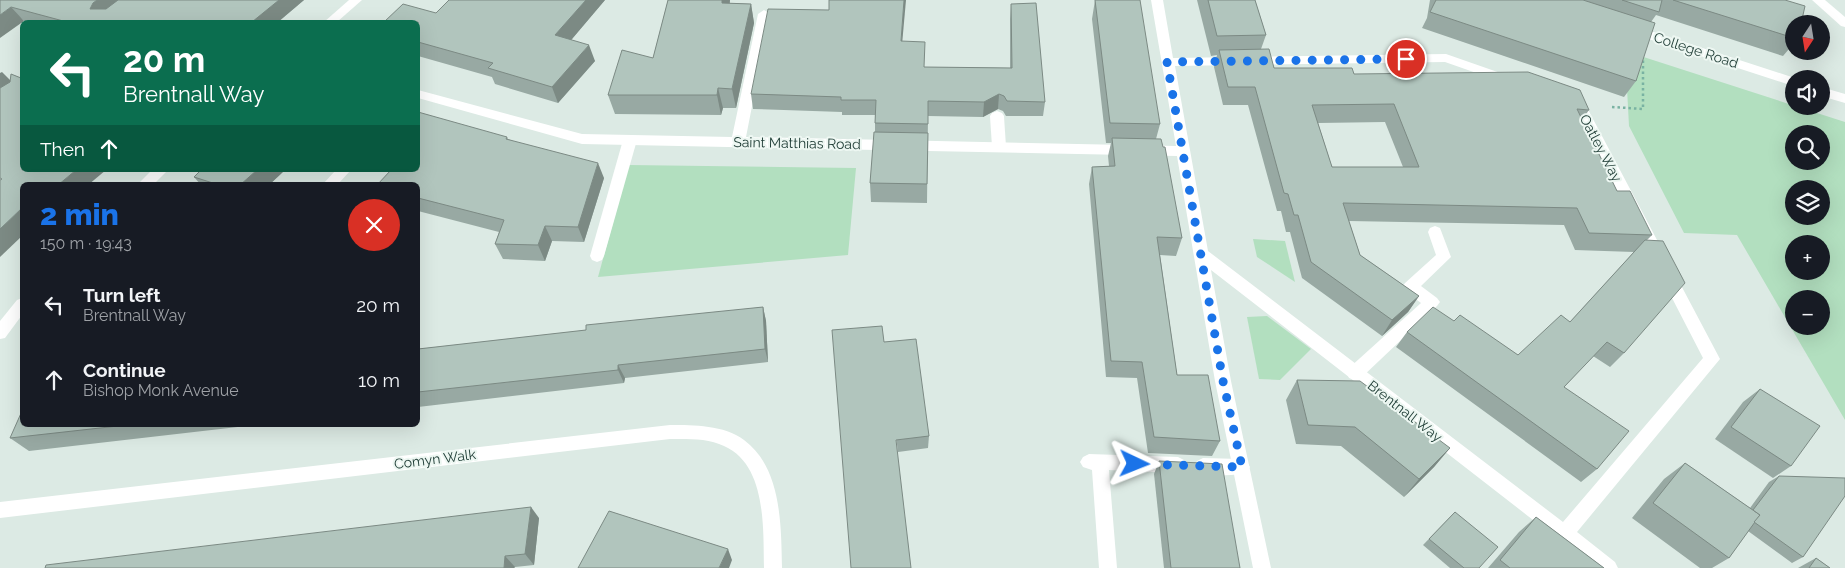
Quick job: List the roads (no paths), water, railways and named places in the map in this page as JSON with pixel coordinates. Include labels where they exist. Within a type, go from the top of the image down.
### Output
[{"type":"street","points":[[332,20],[356,0]]},
{"type":"street","points":[[1157,0],[1223,381],[1262,568]]},
{"type":"street","points":[[1818,0],[1845,23]]},
{"type":"street","points":[[738,142],[764,14]]},
{"type":"street","name":"College Road","points":[[1614,24],[1785,79]]},
{"type":"street","points":[[1167,62],[1446,58],[1517,83]]},
{"type":"street","points":[[1830,94],[1845,99]]},
{"type":"street","name":"Saint Matthias Road","points":[[420,96],[582,139],[1183,151]]},
{"type":"street","name":"Oatley Way","points":[[1561,99],[1579,105],[1712,359],[1564,534]]},
{"type":"street","points":[[997,116],[1000,147]]},
{"type":"street","points":[[597,256],[630,140]]},
{"type":"street","points":[[147,182],[159,172]]},
{"type":"street","points":[[332,182],[342,172]]},
{"type":"street","points":[[1355,373],[1432,302],[1410,287],[1444,257],[1435,232]]},
{"type":"street","name":"Brentnall Way","points":[[1201,254],[1609,568]]},
{"type":"street","points":[[0,333],[20,307]]},
{"type":"street","name":"Comyn Walk","points":[[0,510],[670,432],[686,432],[718,436],[738,445],[752,461],[759,472],[768,500],[774,568]]},
{"type":"street","points":[[1108,568],[1095,462],[1242,467]]}]
